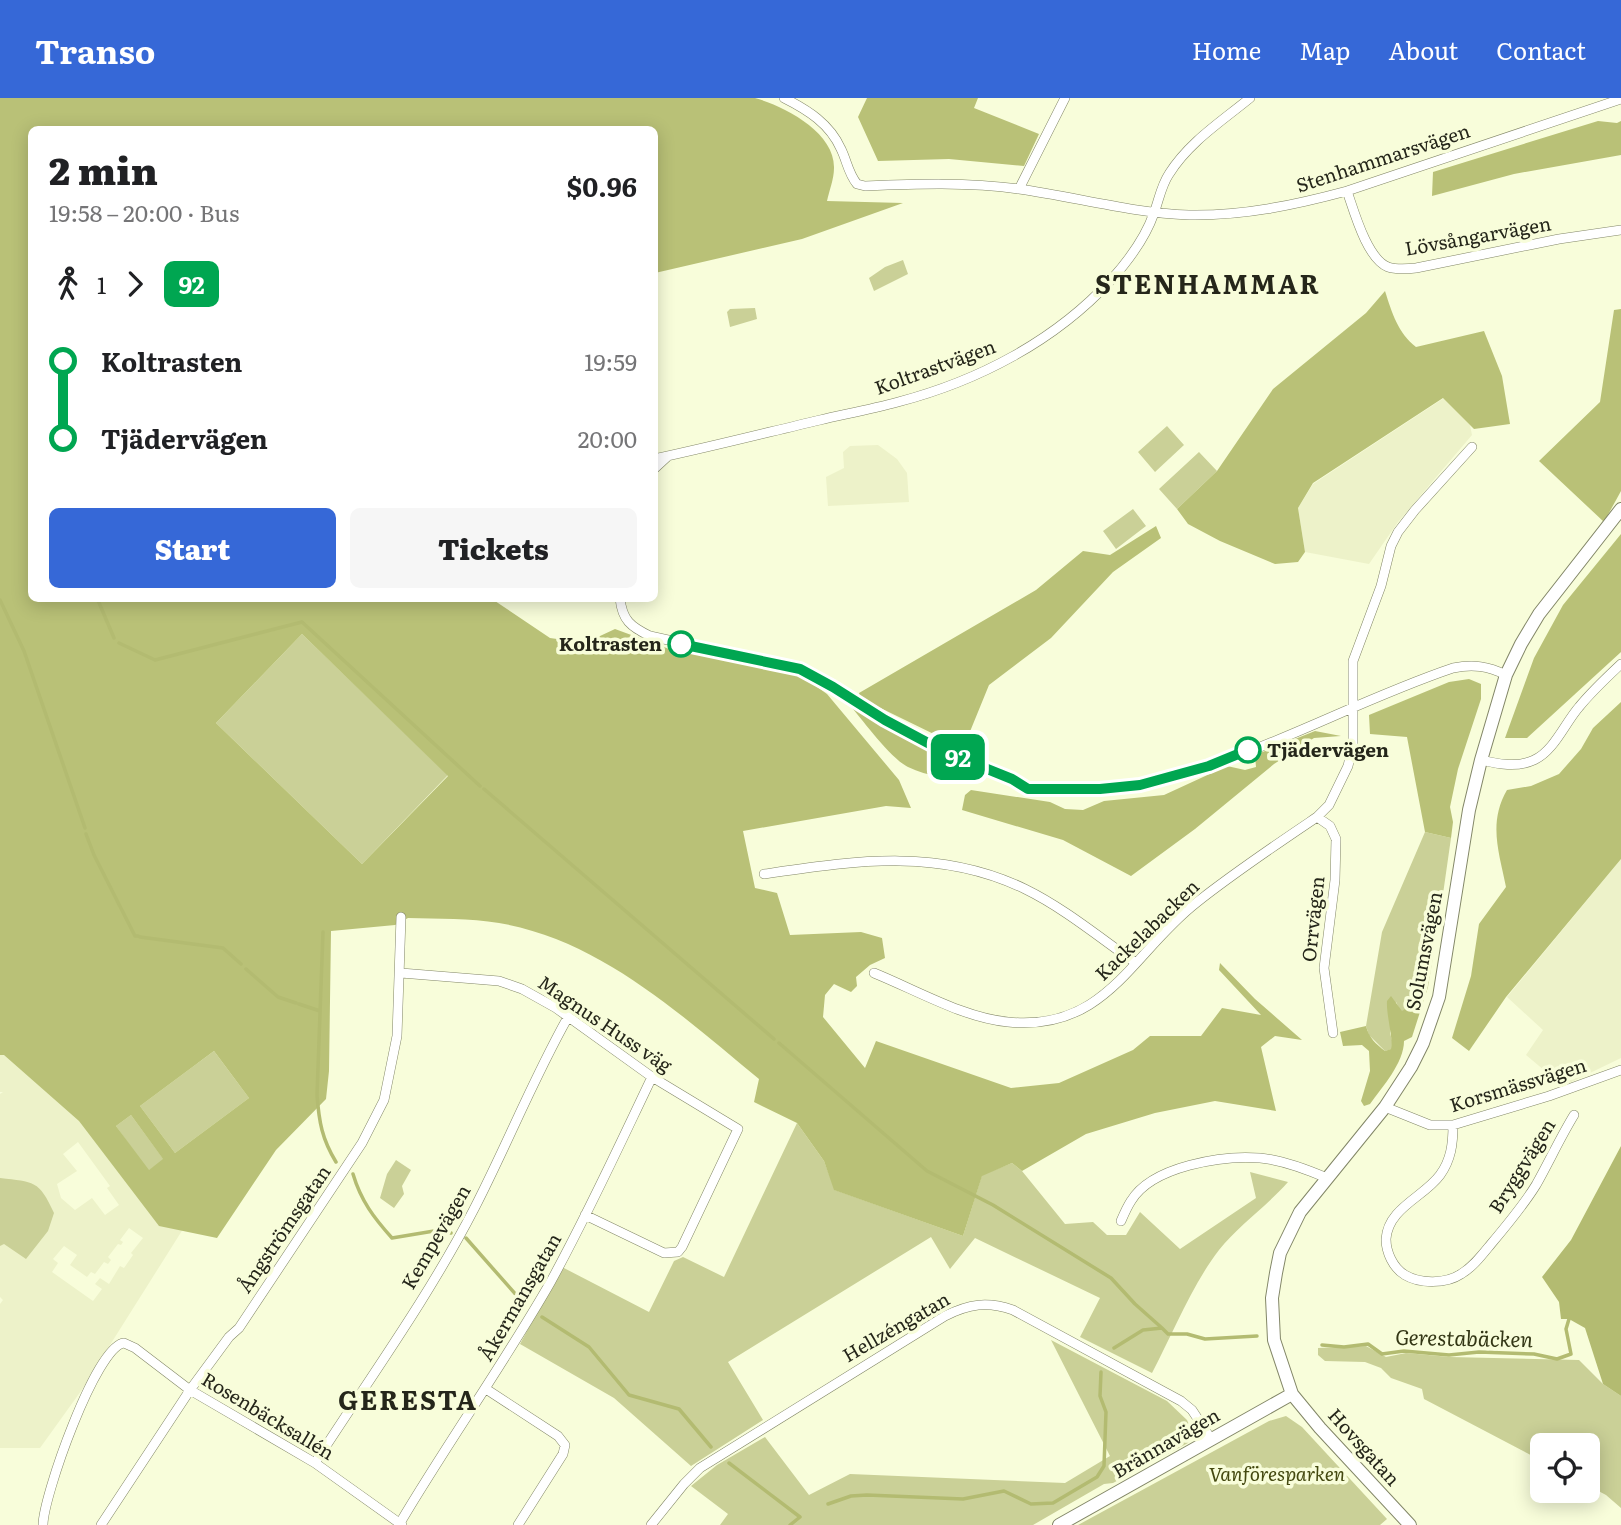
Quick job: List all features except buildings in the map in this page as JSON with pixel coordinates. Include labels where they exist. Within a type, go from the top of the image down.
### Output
[{"type":"main road","name":"Solumsvägen","points":[[1292,1394],[1274,1340],[1272,1298],[1283,1245],[1300,1212],[1385,1107],[1423,1043],[1438,997],[1458,872],[1481,760],[1506,675],[1539,614],[1621,509]]},
{"type":"main road","name":"Brännavägen","points":[[1059,1525],[1292,1394]]},
{"type":"main road","name":"Hovsgatan","points":[[1292,1394],[1410,1525]]},
{"type":"street","name":"Stenhammarsvägen","points":[[784,98],[826,125],[836,137],[847,168],[857,184],[934,184],[1019,189],[1188,215],[1251,212],[1347,191],[1621,99]]},
{"type":"street","points":[[1019,189],[1065,98]]},
{"type":"street","name":"Koltrastvägen","points":[[658,458],[900,402],[973,376],[1014,357],[1048,335],[1110,282],[1146,234],[1167,176],[1179,159],[1194,143],[1250,98]]},
{"type":"street","name":"Lövsångarvägen","points":[[1347,191],[1372,252],[1386,267],[1395,269],[1416,268],[1548,241],[1621,230]]},
{"type":"street","points":[[1354,707],[1353,661],[1381,586],[1391,546],[1415,510],[1472,446]]},
{"type":"street","name":"Koltrastvägen","points":[[658,465],[668,456]]},
{"type":"street","points":[[621,602],[626,621],[634,629],[650,636],[800,669],[943,751],[1034,790],[1100,789],[1140,785],[1230,758],[1453,668],[1479,666],[1506,675]]},
{"type":"street","points":[[1481,760],[1520,765],[1545,753],[1591,692],[1621,664]]},
{"type":"street","name":"Kackelabacken","points":[[874,973],[984,1018],[1009,1022],[1034,1023],[1054,1020],[1077,1013],[1097,1002],[1195,904],[1317,817],[1329,804],[1348,766],[1353,744],[1354,707]]},
{"type":"street","name":"Orrvägen","points":[[1317,817],[1330,826],[1336,839],[1337,854],[1324,968],[1333,1033]]},
{"type":"street","points":[[764,874],[827,865],[905,860],[937,861],[971,868],[1028,890],[1136,963]]},
{"type":"street","name":"Ångströmsgatan","points":[[101,1525],[190,1390],[229,1337],[239,1328],[347,1168],[376,1119],[391,1076],[395,1049],[401,973],[401,916]]},
{"type":"street","name":"Magnus Huss väg","points":[[401,973],[499,981],[522,989],[568,1017],[652,1077],[738,1129],[678,1252],[664,1253],[585,1215]]},
{"type":"street","name":"Kempevägen","points":[[315,1464],[441,1269],[474,1209],[568,1017]]},
{"type":"street","name":"Korsmässvägen","points":[[1385,1107],[1430,1125],[1453,1125],[1549,1096],[1621,1070]]},
{"type":"street","name":"Åkermansgatan","points":[[401,1524],[550,1283],[652,1077]]},
{"type":"street","name":"Bryggvägen","points":[[1453,1125],[1451,1151],[1442,1172],[1432,1185],[1398,1212],[1387,1233],[1388,1254],[1394,1265],[1402,1273],[1422,1280],[1445,1280],[1460,1275],[1475,1262],[1510,1222],[1536,1184],[1574,1115]]},
{"type":"street","points":[[1121,1221],[1131,1200],[1141,1190],[1156,1179],[1196,1163],[1260,1158],[1300,1167],[1327,1178]]},
{"type":"street","name":"Hellzéngatan","points":[[651,1525],[700,1468],[945,1315],[974,1304],[1013,1310],[1172,1395],[1192,1410],[1211,1439]]},
{"type":"street","name":"Rosenbäcksallén","points":[[43,1525],[52,1486],[88,1388],[96,1371],[115,1345],[124,1343],[190,1390],[315,1464],[401,1524]]},
{"type":"street","points":[[486,1389],[558,1436],[565,1445],[563,1454],[518,1525]]},
{"type":"shaded area","points":[[0,98],[755,98],[780,107],[806,122],[826,143],[832,155],[834,172],[827,201],[903,203],[802,239],[658,272],[658,126],[28,126],[28,602],[496,602],[550,638],[585,643],[615,629],[672,650],[780,670],[806,679],[827,694],[899,780],[911,808],[886,806],[743,831],[755,888],[777,893],[790,935],[861,932],[882,938],[885,958],[870,965],[856,977],[857,986],[851,992],[834,984],[825,995],[823,1017],[865,1068],[876,1041],[1011,1088],[1059,1083],[1133,1050],[1150,1036],[1201,1036],[1222,1008],[1261,1015],[1219,970],[1220,963],[1255,999],[1302,1040],[1275,1036],[1261,1047],[1276,1111],[1215,1101],[1155,1113],[1086,1134],[1022,1171],[1012,1163],[982,1176],[963,1236],[834,1190],[824,1161],[797,1123],[754,1102],[759,1079],[670,1006],[606,963],[572,946],[536,932],[499,923],[465,919],[408,918],[395,925],[331,931],[329,1071],[326,1099],[276,1150],[217,1238],[159,1226],[79,1121],[4,1055],[0,1055]],"holes":[[[302,634],[448,776],[362,864],[216,723]],[[214,1051],[249,1098],[175,1153],[140,1106]],[[131,1115],[163,1159],[149,1170],[116,1126]]]},
{"type":"shaded area","points":[[867,98],[978,98],[974,108],[1039,134],[1024,166],[949,159],[878,161],[858,117]]},
{"type":"shaded area","points":[[1598,121],[1621,121],[1621,155],[1514,174],[1432,196],[1433,172]]},
{"type":"shaded area","points":[[1385,291],[1400,329],[1416,347],[1484,331],[1502,376],[1510,424],[1474,429],[1443,398],[1313,483],[1298,508],[1305,552],[1298,562],[1275,564],[1188,524],[1177,509],[1217,471],[1273,389],[1366,313]]},
{"type":"shaded area","points":[[1621,309],[1621,491],[1604,522],[1539,461],[1600,402],[1614,310]]},
{"type":"shaded area","points":[[1444,398],[1470,425],[1472,435],[1398,522],[1369,564],[1305,552],[1298,508],[1313,484]]},
{"type":"shaded area","points":[[878,445],[897,459],[907,473],[909,502],[828,506],[826,477],[844,468],[843,452],[850,446]]},
{"type":"shaded area","points":[[1156,526],[1161,538],[1113,572],[1051,638],[989,685],[969,734],[948,741],[860,698],[859,693],[1036,590],[1083,551],[1110,555]]},
{"type":"shaded area","points":[[1621,534],[1621,652],[1527,738],[1505,738],[1534,658],[1563,605]]},
{"type":"shaded area","points":[[1469,679],[1481,684],[1481,699],[1458,769],[1450,807],[1453,822],[1451,838],[1425,832],[1407,737],[1370,734],[1369,715],[1449,682]]},
{"type":"shaded area","points":[[1621,702],[1621,859],[1506,997],[1469,1051],[1452,1038],[1471,976],[1479,924],[1506,887],[1496,826],[1501,802],[1507,790],[1531,786],[1559,774],[1581,749],[1593,728]]},
{"type":"shaded area","points":[[848,703],[975,772],[972,780],[931,775],[908,767],[885,747]]},
{"type":"shaded area","points":[[1315,731],[1341,736],[1314,738],[1274,764],[1195,829],[1131,876],[1063,840],[962,810],[965,795],[971,790],[1050,802],[1065,809],[1083,810],[1104,801],[1164,795],[1227,766],[1245,770],[1256,767],[1255,755]]},
{"type":"shaded area","points":[[1621,859],[1621,1058],[1563,1086],[1526,1055],[1543,1030],[1507,997]]},
{"type":"shaded area","points":[[0,958],[265,1099],[81,1391],[40,1448],[0,1448],[0,1304],[3,1300],[0,1297],[0,1094],[3,1092],[0,1092]],"holes":[[[78,1142],[110,1186],[107,1188],[119,1205],[105,1215],[92,1198],[75,1210],[61,1198],[57,1184],[77,1171],[63,1154]],[[129,1228],[143,1238],[131,1253],[133,1255],[124,1268],[120,1266],[109,1284],[100,1278],[95,1284],[102,1289],[93,1301],[52,1272],[58,1263],[53,1259],[64,1246],[77,1255],[70,1265],[87,1277],[91,1272],[95,1274],[104,1262],[108,1264],[111,1260],[108,1257],[118,1244],[121,1245],[123,1242],[120,1240]]]},
{"type":"shaded area","points":[[1415,986],[1428,987],[1412,1037],[1404,1041],[1400,1058],[1386,1082],[1370,1104],[1364,1106],[1361,1101],[1370,1071],[1369,1051],[1362,1045],[1343,1046],[1340,1032],[1366,1026],[1379,1046],[1385,1051],[1391,1049],[1387,1001],[1391,996],[1402,1011],[1408,1007]]},
{"type":"shaded area","points":[[1621,1146],[1621,1396],[1603,1384],[1585,1328],[1569,1319],[1561,1319],[1559,1302],[1542,1277],[1571,1240]]},
{"type":"green space","points":[[903,260],[908,274],[874,291],[869,278],[885,267]]},
{"type":"green space","points":[[755,308],[757,319],[730,327],[727,312],[730,309]]},
{"type":"green space","points":[[1167,426],[1184,445],[1155,472],[1138,452]]},
{"type":"green space","points":[[1199,452],[1217,471],[1177,509],[1159,489]]},
{"type":"green space","points":[[1133,509],[1146,526],[1116,549],[1103,531]]},
{"type":"green space","points":[[302,634],[448,775],[362,864],[216,723]]},
{"type":"green space","points":[[1425,832],[1451,838],[1441,908],[1435,909],[1428,917],[1422,946],[1434,951],[1428,987],[1423,986],[1411,994],[1408,1008],[1401,1012],[1396,1002],[1390,1033],[1392,1049],[1385,1051],[1369,1035],[1366,1026],[1382,932]]},
{"type":"green space","points":[[214,1051],[249,1098],[175,1153],[140,1106]]},
{"type":"green space","points":[[131,1115],[164,1160],[148,1171],[116,1126]]},
{"type":"green space","points":[[797,1123],[824,1161],[835,1190],[963,1236],[982,1175],[1012,1163],[1022,1171],[1065,1224],[1093,1222],[1107,1235],[1126,1235],[1140,1212],[1180,1249],[1256,1198],[1250,1172],[1288,1182],[1227,1241],[1209,1264],[1152,1373],[1080,1337],[1100,1298],[975,1238],[950,1269],[931,1237],[728,1362],[763,1420],[691,1466],[614,1398],[520,1344],[562,1267],[649,1312],[674,1261],[683,1257],[724,1277]]},
{"type":"green space","points":[[396,1160],[411,1170],[402,1186],[404,1194],[394,1208],[380,1198],[387,1174]]},
{"type":"green space","points":[[0,1178],[28,1182],[39,1188],[54,1213],[48,1231],[26,1259],[4,1244],[0,1246]]},
{"type":"green space","points":[[1051,1340],[1167,1401],[1187,1420],[1192,1431],[1188,1443],[1113,1483],[1104,1484],[1033,1525],[720,1525],[728,1514],[691,1486],[717,1465],[765,1437],[809,1495],[850,1474],[1065,1483],[1110,1456]]},
{"type":"green space","points":[[1366,1346],[1386,1357],[1406,1353],[1450,1357],[1579,1360],[1603,1384],[1621,1396],[1621,1508],[1600,1492],[1600,1433],[1530,1433],[1530,1455],[1424,1399],[1422,1389],[1391,1378],[1381,1368],[1365,1362],[1325,1361],[1318,1355],[1318,1348]]},
{"type":"green space","name":"Vanföresparken","points":[[1286,1416],[1302,1427],[1387,1519],[1380,1525],[1078,1525],[1269,1421]]},
{"type":"waterway","points":[[0,600],[24,651],[85,828]]},
{"type":"waterway","points":[[99,602],[114,638]]},
{"type":"waterway","points":[[119,643],[155,660],[302,622],[480,786]]},
{"type":"waterway","points":[[484,789],[774,1039]]},
{"type":"waterway","points":[[86,834],[135,936],[138,936]]},
{"type":"waterway","points":[[323,932],[317,1095],[322,1130],[336,1162]]},
{"type":"waterway","points":[[140,937],[223,948],[241,964]]},
{"type":"waterway","points":[[246,969],[278,997],[296,1003]]},
{"type":"waterway","points":[[299,1004],[320,1011]]},
{"type":"waterway","points":[[779,1043],[927,1171],[993,1205],[1111,1278],[1162,1328]]},
{"type":"waterway","points":[[353,1174],[369,1209],[392,1238],[440,1230],[451,1233]]},
{"type":"waterway","points":[[466,1238],[525,1305]]},
{"type":"waterway","points":[[542,1317],[589,1347],[629,1395],[679,1409],[711,1447]]},
{"type":"waterway","name":"Gerestabäcken","points":[[1322,1345],[1344,1347],[1368,1344],[1382,1354],[1404,1351],[1449,1355],[1479,1352],[1534,1354],[1557,1359],[1571,1354],[1566,1329],[1569,1319]]},
{"type":"waterway","points":[[1114,1348],[1143,1330],[1162,1328],[1168,1334],[1187,1334],[1205,1339],[1257,1336]]},
{"type":"waterway","points":[[828,1504],[851,1496],[963,1499],[1004,1491],[1031,1504],[1053,1503],[1097,1477],[1104,1466],[1106,1412],[1100,1396],[1101,1372]]},
{"type":"waterway","points":[[729,1463],[800,1517],[790,1525]]},
{"type":"bus line","name":"92","points":[[681,644],[800,669],[943,751],[1012,779],[1028,789],[1100,789],[1140,785],[1209,766],[1248,750]]},
{"type":"place","name":"Koltrasten","points":[[681,644]]},
{"type":"place","name":"Tjädervägen","points":[[1248,750]]},
{"type":"district","name":"STENHAMMAR","points":[[1208,285]]},
{"type":"district","name":"GERESTA","points":[[408,1401]]}]
